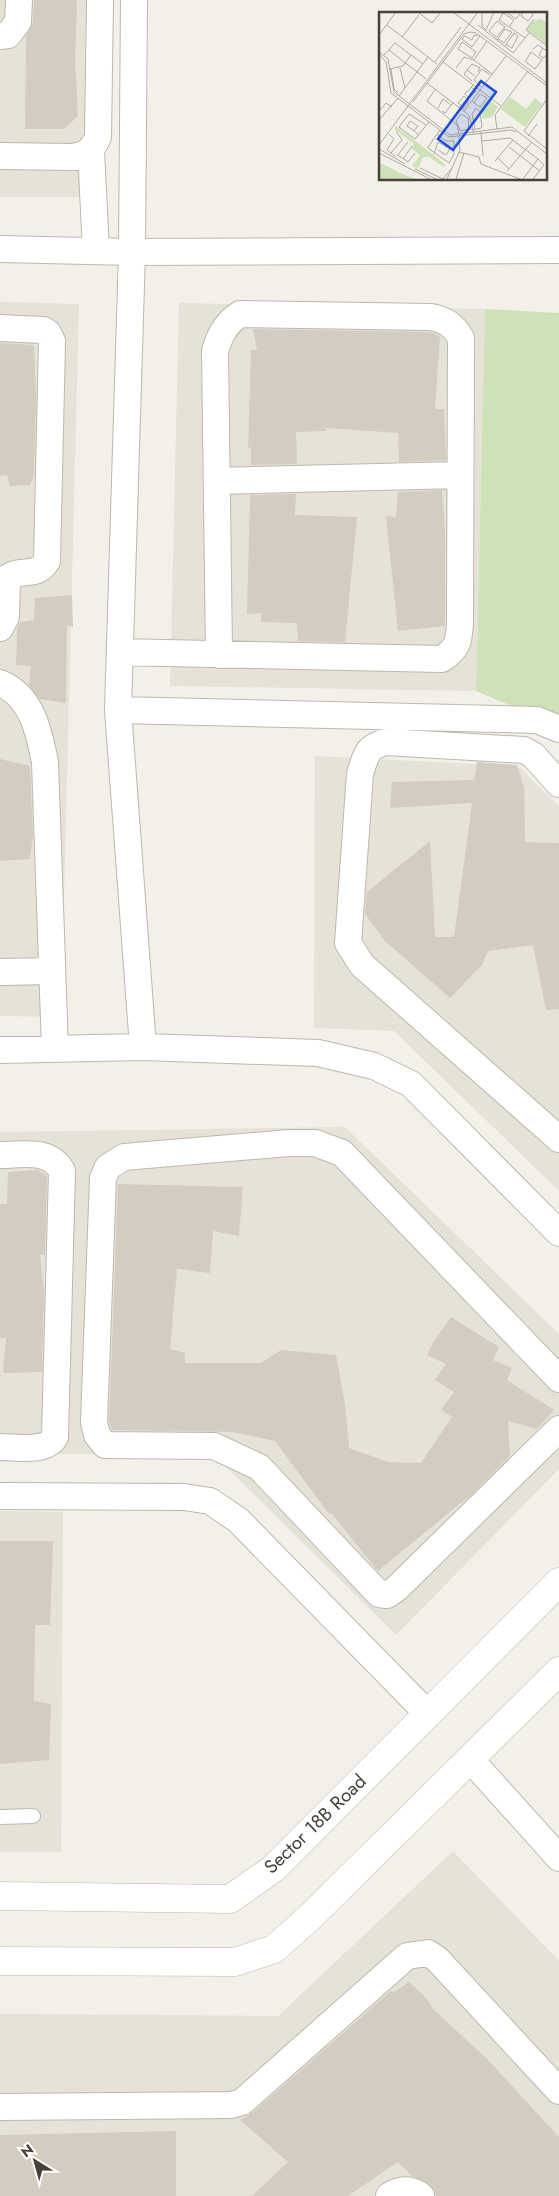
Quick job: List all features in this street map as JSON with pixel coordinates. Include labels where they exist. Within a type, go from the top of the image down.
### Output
[{"type":"street","points":[[0,36],[8,35],[18,22],[19,0]]},
{"type":"street","points":[[0,156],[72,157],[83,155],[91,150],[98,137],[100,0]]},
{"type":"street","points":[[134,0],[132,252],[118,710],[143,1047]]},
{"type":"street","points":[[91,150],[96,251]]},
{"type":"street","points":[[0,249],[132,252],[559,250]]},
{"type":"street","points":[[120,652],[219,655],[442,659],[450,653],[459,642],[460,635],[459,475],[461,338],[454,326],[444,319],[431,317],[240,314],[230,320],[220,335],[215,351],[219,655]]},
{"type":"street","points":[[0,328],[43,330],[48,333],[52,341],[47,561],[43,568],[34,572],[13,574],[7,578],[6,617],[0,628]]},
{"type":"street","points":[[217,481],[459,475]]},
{"type":"street","points":[[0,683],[9,687],[30,709],[40,737],[45,762],[55,1049]]},
{"type":"street","points":[[118,710],[537,720],[559,729]]},
{"type":"street","points":[[559,784],[533,755],[524,750],[386,742],[375,745],[367,752],[360,774],[348,943],[362,965],[559,1139]]},
{"type":"street","points":[[0,972],[51,971]]},
{"type":"street","points":[[0,1050],[143,1047],[318,1053],[374,1066],[411,1084],[559,1233]]},
{"type":"street","points":[[559,1379],[342,1153],[315,1143],[289,1143],[124,1157],[108,1167],[103,1178],[94,1422],[97,1435],[105,1445],[214,1446],[258,1466],[380,1594],[387,1595],[396,1589],[559,1429]]},
{"type":"street","points":[[0,1155],[44,1154],[57,1161],[62,1171],[56,1437],[52,1443],[45,1447],[0,1447]]},
{"type":"street","points":[[0,1496],[184,1497],[210,1501],[238,1520],[427,1713]]},
{"type":"street","name":"Sector 18B Road","points":[[0,1896],[230,1899],[273,1869],[559,1582]]},
{"type":"street","points":[[0,1961],[235,1962],[274,1949],[308,1920],[559,1671]]},
{"type":"street","points":[[470,1759],[559,1858]]},
{"type":"street","points":[[0,2106],[222,2106],[237,2104],[242,2102],[407,1956],[428,1953],[437,1959],[559,2091]]},
{"type":"street","points":[[389,2196],[403,2189],[416,2192],[421,2196]]},
{"type":"lane","points":[[0,1817],[33,1816]]},
{"type":"shaded area","points":[[0,0],[105,0],[103,197],[0,197]]},
{"type":"shaded area","points":[[0,302],[79,304],[61,1017],[0,1016]]},
{"type":"shaded area","points":[[179,303],[485,309],[476,691],[170,686]]},
{"type":"shaded area","points":[[315,756],[518,766],[559,806],[559,1191],[394,1031],[314,1028]]},
{"type":"shaded area","points":[[345,1127],[559,1334],[559,1469],[396,1635],[213,1454],[0,1454],[0,1132]]},
{"type":"shaded area","points":[[0,1511],[63,1512],[61,1852],[0,1852]]},
{"type":"shaded area","points":[[453,1851],[559,1961],[559,2196],[0,2196],[0,2014],[278,2016]]},
{"type":"green space","points":[[485,309],[559,313],[559,726],[476,691]]},
{"type":"building","points":[[34,0],[77,0],[75,61],[78,116],[64,129],[25,129],[26,36],[33,23]]},
{"type":"building","points":[[253,329],[430,332],[440,336],[435,409],[444,409],[446,460],[399,462],[398,433],[326,428],[326,431],[296,432],[297,464],[251,465],[251,447],[248,448],[251,350],[257,350]]},
{"type":"building","points":[[0,343],[34,345],[36,399],[34,475],[30,485],[10,486],[7,475],[0,476]]},
{"type":"building","points":[[442,490],[445,531],[445,626],[398,631],[386,516],[396,517],[398,492]]},
{"type":"building","points":[[296,494],[295,515],[357,517],[345,642],[298,641],[297,623],[261,622],[261,613],[247,614],[250,495]]},
{"type":"building","points":[[72,595],[73,627],[67,625],[66,703],[40,699],[29,685],[31,666],[16,665],[17,629],[20,622],[34,620],[35,598]]},
{"type":"building","points":[[0,759],[30,766],[33,835],[30,859],[0,861]]},
{"type":"building","points":[[477,762],[517,765],[524,787],[525,842],[559,843],[559,1009],[546,1010],[533,945],[488,951],[482,965],[450,998],[385,941],[365,914],[367,892],[430,841],[435,937],[454,937],[472,803],[390,808],[392,782],[474,780],[474,783]]},
{"type":"building","points":[[38,1170],[47,1176],[45,1255],[40,1255],[44,1293],[42,1372],[3,1373],[6,1338],[0,1338],[0,1204],[7,1204],[8,1172]]},
{"type":"building","points":[[118,1184],[243,1187],[239,1236],[213,1231],[210,1273],[177,1269],[170,1349],[185,1353],[185,1363],[261,1363],[281,1350],[336,1355],[345,1404],[349,1448],[388,1462],[421,1463],[452,1417],[441,1410],[454,1392],[435,1380],[446,1364],[427,1355],[434,1341],[451,1317],[499,1347],[493,1360],[512,1368],[507,1380],[554,1410],[537,1429],[508,1421],[510,1456],[473,1493],[378,1571],[331,1513],[329,1514],[275,1441],[233,1432],[112,1430],[109,1421]]},
{"type":"building","points":[[0,1541],[53,1541],[50,1625],[35,1625],[34,1701],[51,1704],[49,1760],[0,1764]]},
{"type":"building","points":[[409,1982],[428,2000],[432,2008],[488,2060],[559,2137],[559,2196],[436,2196],[434,2189],[429,2184],[412,2176],[398,2162],[348,2196],[252,2196],[288,2162],[240,2120],[252,2113],[391,1991],[393,1993]]},
{"type":"building","points":[[176,2131],[176,2196],[0,2196],[0,2135]]}]
